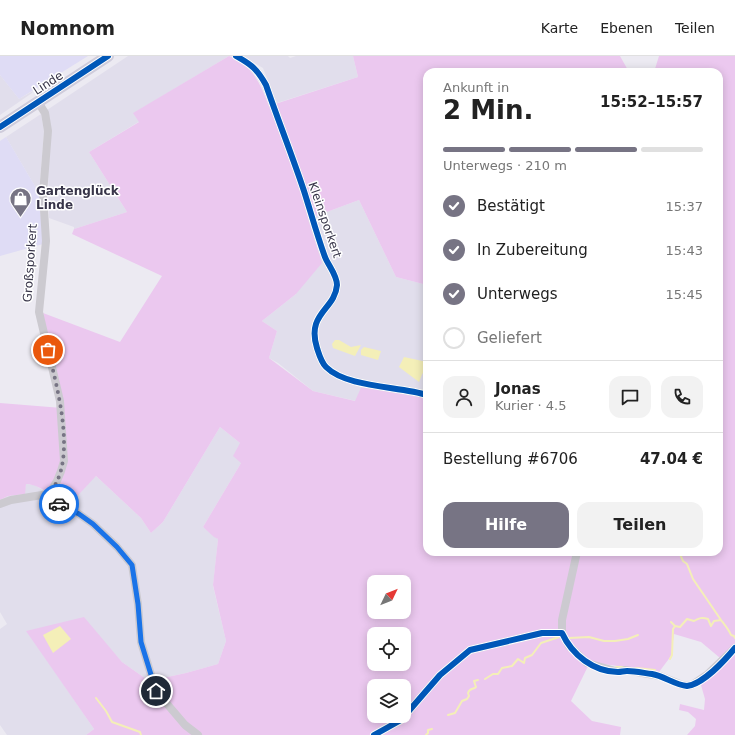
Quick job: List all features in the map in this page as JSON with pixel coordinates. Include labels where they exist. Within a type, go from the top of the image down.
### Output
[{"type":"main road","name":"Linde","points":[[0,127],[108,56]]},
{"type":"street","name":"Kleinsporkert","points":[[236,56],[250,64],[258,71],[266,85],[304,189],[325,259],[336,278],[337,284],[333,296],[318,318],[315,326],[315,341],[320,358],[335,374],[343,377],[384,388],[408,390],[423,394]]},
{"type":"street","name":"Großsporkert","points":[[38,102],[45,113],[48,131],[43,194],[46,240],[39,312],[60,401],[64,440],[62,470],[55,485],[48,494]]},
{"type":"street","points":[[0,504],[11,500],[48,494],[52,499],[79,514],[93,524],[117,547],[132,565],[139,608],[141,642],[148,667],[159,695],[185,725],[198,735]]},
{"type":"street","points":[[576,556],[562,620],[562,633],[569,646],[587,663],[595,667],[619,672],[625,670],[652,674],[687,686],[699,681],[708,674],[735,648]]},
{"type":"street","points":[[374,735],[401,720],[440,676],[470,650],[542,633],[562,633]]},
{"type":"shaded area","points":[[0,56],[88,56],[19,99],[0,75]]},
{"type":"shaded area","points":[[128,56],[229,56],[134,113],[140,121],[89,152],[127,212],[74,229],[74,227],[49,218],[47,110]]},
{"type":"shaded area","points":[[229,56],[244,64],[255,76],[263,90],[269,106],[358,77],[353,56],[620,56],[627,68],[423,68],[423,284],[396,277],[359,200],[308,219],[322,263],[296,294],[262,321],[277,331],[269,358],[313,391],[355,401],[364,381],[423,391],[423,556],[723,556],[723,68],[655,68],[659,56],[735,56],[735,735],[687,735],[695,726],[696,719],[688,712],[679,710],[680,704],[704,710],[705,699],[701,685],[726,663],[701,642],[674,634],[671,656],[659,672],[590,662],[571,701],[592,721],[621,727],[620,735],[86,735],[94,729],[26,631],[84,617],[122,662],[149,681],[218,664],[226,641],[213,585],[218,539],[203,527],[241,463],[233,456],[240,443],[220,427],[163,522],[151,533],[141,518],[96,476],[68,506],[38,487],[26,484],[25,494],[8,496],[0,500],[0,403],[62,408],[43,313],[120,342],[162,276],[72,234],[74,229],[127,212],[89,152],[139,122],[133,113]]},
{"type":"shaded area","points":[[242,56],[288,56],[290,58],[296,56],[353,56],[358,77],[277,103],[263,68]]},
{"type":"shaded area","points":[[0,75],[19,99],[33,91],[0,115]]},
{"type":"shaded area","points":[[41,114],[44,131],[39,193],[6,137]]},
{"type":"shaded area","name":"Gartenglück Linde","points":[[6,137],[39,193],[43,244],[0,256],[0,141]]},
{"type":"shaded area","points":[[359,200],[396,277],[423,284],[422,392],[356,401],[313,391],[278,363],[269,358],[277,331],[262,321],[296,294],[308,219]]},
{"type":"shaded area","points":[[335,340],[339,340],[351,347],[361,345],[355,356],[333,348],[332,344]]},
{"type":"shaded area","points":[[364,347],[381,351],[378,360],[361,355],[361,350]]},
{"type":"shaded area","points":[[404,357],[423,361],[423,372],[419,382],[399,367]]},
{"type":"shaded area","points":[[220,427],[240,443],[241,463],[203,527],[218,539],[213,586],[226,641],[218,664],[149,681],[122,662],[103,641],[27,631],[94,729],[86,735],[7,735],[0,725],[0,629],[7,624],[0,612],[0,500],[8,496],[24,494],[26,484],[35,485],[58,501],[96,476],[141,518],[151,533],[163,522]]},
{"type":"shaded area","points":[[60,626],[71,639],[53,653],[43,635]]},
{"type":"waterway","points":[[681,556],[683,561],[687,564],[693,579],[721,620]]},
{"type":"waterway","points":[[671,622],[675,626],[680,627],[687,619],[694,621],[704,618],[708,619],[711,626],[714,621],[721,620],[731,635],[735,638]]},
{"type":"waterway","points":[[670,659],[672,655],[673,629],[675,626]]},
{"type":"waterway","points":[[569,638],[589,637],[604,641],[615,641],[628,639],[638,635]]},
{"type":"waterway","points":[[485,679],[493,674],[498,674],[502,668],[512,666],[518,659],[524,663],[525,658],[532,655],[541,643],[559,637]]},
{"type":"waterway","points":[[616,667],[625,667]]},
{"type":"waterway","points":[[636,668],[655,670]]},
{"type":"waterway","points":[[448,715],[455,713],[462,701],[467,699],[469,696],[468,693],[470,690],[476,687],[474,681],[478,680]]},
{"type":"waterway","points":[[96,698],[112,722],[140,732],[141,735]]},
{"type":"waterway","points":[[426,735],[428,730],[432,729]]},
{"type":"cycle path","points":[[0,127],[108,56]]},
{"type":"cycle path","points":[[236,56],[254,68],[266,85],[304,191],[325,257],[337,281],[335,293],[318,319],[315,327],[315,336],[320,358],[326,367],[335,374],[347,379],[374,386],[423,394]]},
{"type":"cycle path","points":[[374,735],[401,720],[440,675],[470,650],[542,633],[562,633],[566,641],[578,655],[585,661],[601,669],[618,672],[630,671],[652,674],[687,686],[700,681],[707,676],[720,665],[735,648]]},
{"type":"way so far","points":[[48,350],[60,401],[64,440],[64,461],[62,470],[55,485],[48,494],[59,504]]},
{"type":"place","name":"Gartenglück Linde","points":[[21,218]]},
{"type":"route","points":[[59,504],[79,514],[93,524],[117,547],[132,565],[140,615],[139,625],[141,642],[156,691]]}]
